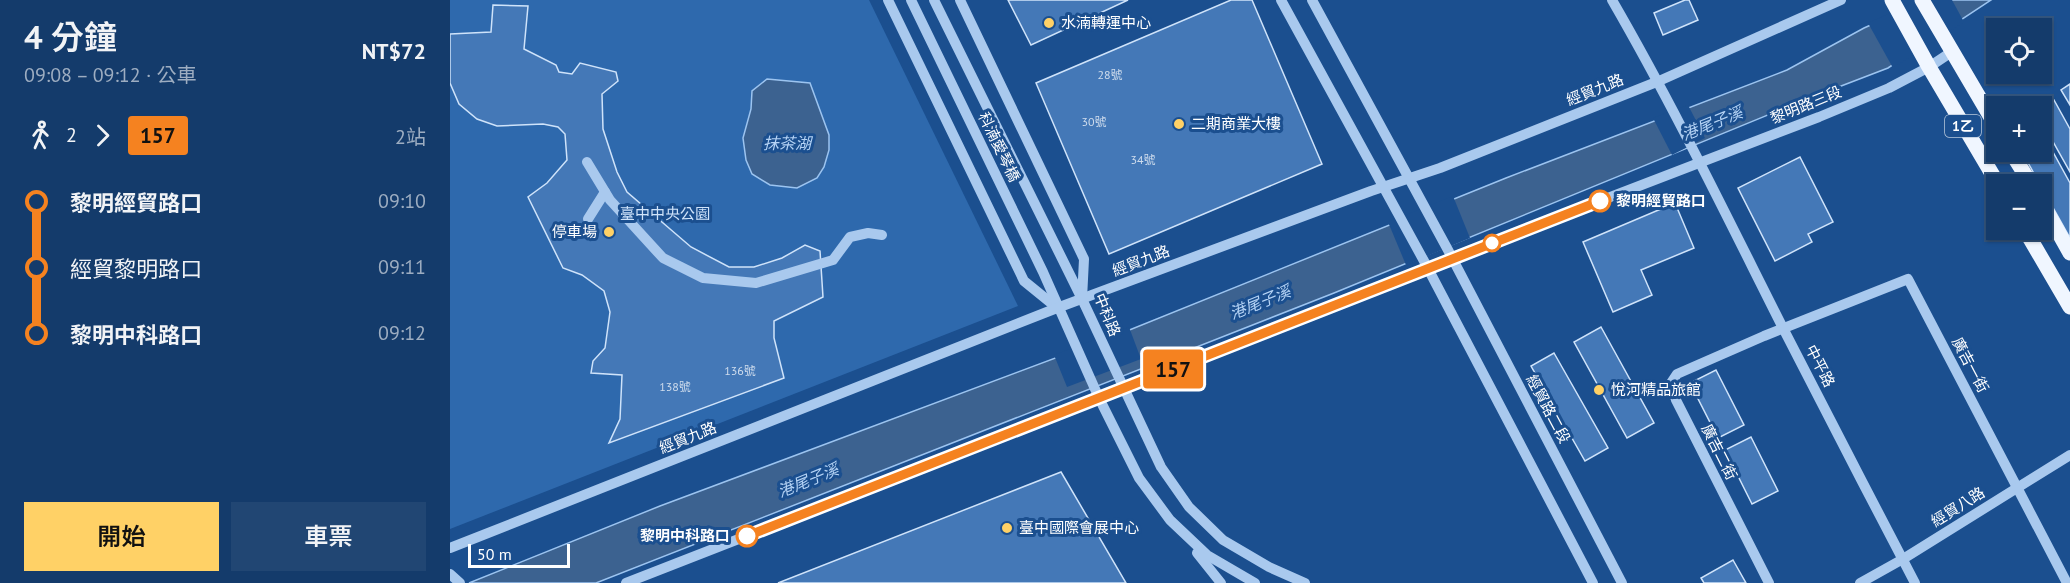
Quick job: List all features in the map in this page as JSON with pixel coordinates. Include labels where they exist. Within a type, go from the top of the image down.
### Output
[{"type":"main road","name":"1乙","points":[[1892,0],[1992,174]]},
{"type":"main road","name":"1乙","points":[[1922,0],[1986,109]]},
{"type":"main road","points":[[2052,221],[2070,253]]},
{"type":"main road","points":[[2031,240],[2070,307]]},
{"type":"street","points":[[888,0],[1024,281],[1057,309],[1139,478],[1221,583]]},
{"type":"street","name":"科湳愛琴橋","points":[[911,0],[1028,241],[1057,309]]},
{"type":"street","name":"科湳愛琴橋","points":[[934,0],[1082,299]]},
{"type":"street","name":"中科路","points":[[960,0],[1084,259],[1082,299],[1161,466],[1189,507],[1222,540],[1269,567],[1305,583]]},
{"type":"street","points":[[1281,0],[1399,213],[1593,583]]},
{"type":"street","points":[[1312,0],[1408,179]]},
{"type":"street","name":"中平路","points":[[1612,0],[1659,81],[1915,583]]},
{"type":"street","name":"經貿九路","points":[[450,548],[1082,299],[1384,186],[1440,168],[1659,81],[1841,0]]},
{"type":"street","name":"黎明路三段","points":[[626,583],[1323,311],[1450,253],[1701,162],[1889,88],[1929,67],[1953,51]]},
{"type":"street","points":[[587,162],[605,192],[663,258],[703,278],[756,284],[833,260],[850,237],[868,233],[882,235]]},
{"type":"street","name":"經貿路二段","points":[[1408,179],[1450,253],[1622,583]]},
{"type":"street","points":[[588,219],[605,192]]},
{"type":"street","name":"廣吉一街","points":[[1783,328],[1908,279],[2067,583]]},
{"type":"street","name":"廣吉二街","points":[[1769,583],[1676,400],[1671,383],[1677,374],[1783,328]]},
{"type":"street","name":"經貿八路","points":[[1860,583],[1903,559],[2070,455]]},
{"type":"street","points":[[1170,520],[1207,555],[1255,583]]},
{"type":"street","points":[[450,574],[460,583]]},
{"type":"green space","name":"臺中中央公園","points":[[450,0],[869,0],[1018,306],[450,529]]},
{"type":"water","name":"港尾子溪","points":[[1927,0],[1991,0],[1888,68],[1334,293],[596,583],[469,583],[660,506],[1117,335],[1506,178],[1787,70],[1864,28]]},
{"type":"water","name":"抹茶湖","points":[[767,79],[810,83],[829,135],[829,150],[824,167],[817,178],[797,188],[770,185],[752,174],[746,160],[743,138],[751,109],[752,91]]},
{"type":"pier","points":[[1920,0],[1952,0],[1964,22],[1893,68],[1868,23]]},
{"type":"pier","points":[[1688,105],[1705,138],[1672,155],[1653,118]]},
{"type":"pier","points":[[1453,196],[1470,238],[1406,265],[1388,222]]},
{"type":"pier","points":[[1129,327],[1141,359],[1067,387],[1054,355]]},
{"type":"building","name":"水湳轉運中心","points":[[1008,0],[1128,0],[1031,45]]},
{"type":"building","name":"二期商業大樓","points":[[1231,0],[1252,0],[1322,164],[1109,254],[1036,83]]},
{"type":"building","points":[[1689,0],[1698,20],[1663,35],[1654,13]]},
{"type":"building","name":"停車場","points":[[493,5],[528,6],[524,49],[556,65],[559,72],[572,74],[580,63],[616,72],[618,81],[602,94],[603,129],[617,172],[627,192],[691,247],[729,267],[754,267],[782,258],[805,245],[820,251],[823,297],[774,321],[774,338],[784,378],[609,443],[620,419],[622,375],[591,373],[593,361],[605,348],[610,312],[604,291],[582,275],[563,268],[528,197],[547,183],[567,160],[565,134],[558,127],[543,124],[497,126],[477,119],[459,104],[450,83],[450,34],[491,32]]},
{"type":"building","points":[[2070,84],[2070,105],[2061,90]]},
{"type":"building","points":[[2054,100],[2070,129],[2070,172],[2052,140],[2052,101]]},
{"type":"building","points":[[2052,150],[2070,183],[2070,238],[2052,206],[2052,174],[2034,174],[2028,162],[2052,162]]},
{"type":"building","points":[[1800,157],[1833,222],[1808,234],[1812,242],[1775,261],[1738,188]]},
{"type":"building","points":[[1675,203],[1694,248],[1641,270],[1652,295],[1613,312],[1583,242]]},
{"type":"building","points":[[1601,327],[1654,423],[1627,438],[1574,342]]},
{"type":"building","points":[[1554,353],[1608,448],[1585,461],[1531,366]]},
{"type":"building","points":[[1716,370],[1744,425],[1718,438],[1690,383]]},
{"type":"building","points":[[1751,437],[1778,491],[1752,504],[1725,450]]},
{"type":"building","name":"臺中國際會展中心","points":[[1061,472],[1126,583],[778,583]]},
{"type":"building","points":[[1733,560],[1746,583],[1704,583],[1701,578]]},
{"type":"bus line","name":"157","points":[[747,536],[1600,201]]},
{"type":"place","name":"水湳轉運中心","points":[[1049,23]]},
{"type":"place","name":"二期商業大樓","points":[[1179,124]]},
{"type":"place","name":"黎明經貿路口","points":[[1600,201]]},
{"type":"place","name":"停車場","points":[[609,232]]},
{"type":"place","name":"悅河精品旅館","points":[[1599,390]]},
{"type":"place","name":"臺中國際會展中心","points":[[1007,528]]},
{"type":"place","name":"黎明中科路口","points":[[747,536]]}]
